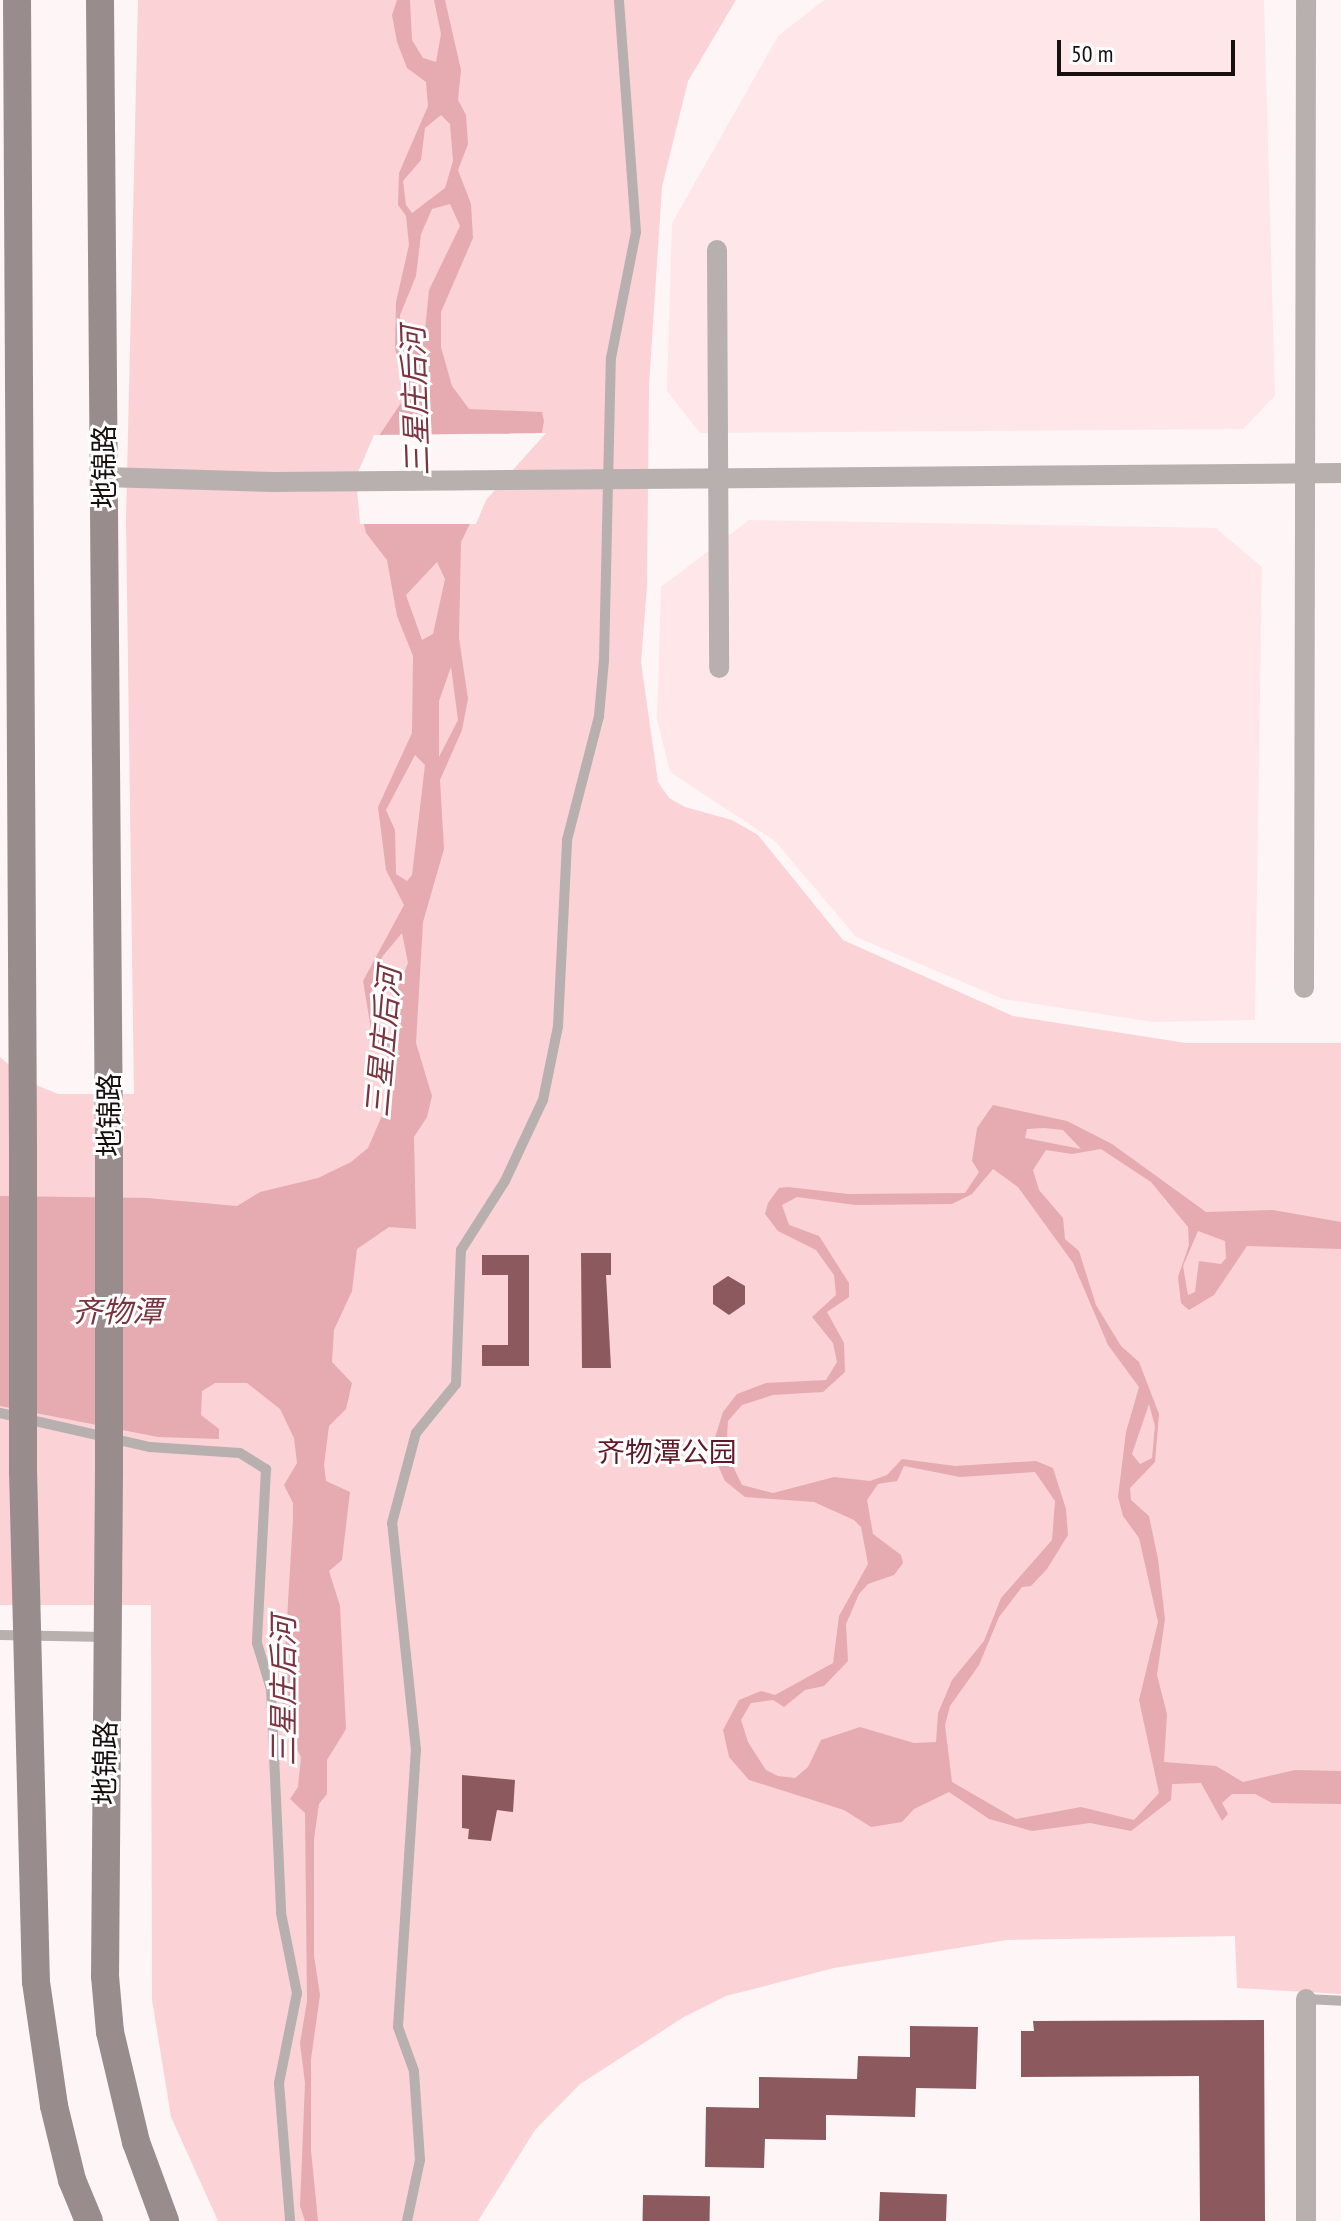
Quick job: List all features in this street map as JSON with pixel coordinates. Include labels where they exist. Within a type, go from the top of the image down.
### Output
[{"type":"street","points":[[17,0],[10,474],[11,998],[23,1147],[23,1470],[12,1636],[36,1982],[54,2106],[89,2221]]},
{"type":"street","name":"地锦路","points":[[100,0],[109,1149],[105,1976],[110,2032],[136,2142],[165,2221]]},
{"type":"street","points":[[1304,988],[1306,0]]},
{"type":"street","points":[[717,250],[719,668]]},
{"type":"street","points":[[104,477],[273,482],[1341,473]]},
{"type":"street","points":[[1306,1999],[1306,2221]]},
{"type":"lane","points":[[407,2221],[420,2177],[414,2071],[398,2027],[416,1750],[392,1523],[416,1433],[456,1384],[461,1250],[512,1167],[543,1100],[553,1057],[565,960],[567,840],[599,716],[610,479],[611,358],[636,232],[619,0]]},
{"type":"lane","points":[[0,1413],[150,1447],[240,1453],[266,1469],[257,1643],[271,1689],[281,1913],[297,1993],[279,2083],[290,2221]]},
{"type":"lane","points":[[12,1636],[107,1637]]},
{"type":"lane","points":[[1306,1999],[1341,2001]]},
{"type":"shaded area","points":[[824,0],[1264,0],[1275,396],[1243,429],[700,433],[667,391],[672,223],[778,36]]},
{"type":"shaded area","points":[[749,520],[1216,528],[1262,567],[1255,1020],[1153,1022],[1003,999],[856,937],[775,841],[670,772],[657,719],[661,587]]},
{"type":"green space","name":"齐物潭公园","points":[[138,0],[736,0],[688,81],[662,187],[649,385],[647,586],[641,662],[658,782],[669,798],[685,807],[732,820],[758,835],[843,940],[1013,1016],[1186,1043],[1341,1043],[1341,1994],[1237,1988],[1235,1936],[1007,1940],[834,1968],[726,1996],[684,2017],[580,2084],[535,2130],[478,2221],[218,2221],[171,2117],[152,2000],[151,1605],[0,1605],[0,1057],[31,1083],[58,1094],[134,1094],[126,520]]},
{"type":"water","name":"齐物潭","points":[[397,0],[410,0],[412,40],[423,58],[436,62],[441,34],[434,0],[445,0],[461,70],[458,100],[466,115],[468,144],[458,170],[471,204],[473,238],[441,312],[441,347],[452,386],[469,409],[542,412],[544,421],[541,438],[483,497],[461,542],[459,638],[468,699],[462,730],[440,780],[444,849],[423,922],[416,1043],[432,1096],[427,1117],[414,1137],[416,1229],[389,1227],[357,1249],[352,1291],[334,1330],[332,1362],[352,1383],[346,1409],[329,1426],[324,1465],[326,1481],[350,1492],[342,1560],[329,1571],[340,1606],[346,1729],[327,1760],[327,1794],[319,1804],[314,1839],[314,1956],[320,1995],[311,2059],[311,2150],[318,2221],[305,2221],[300,2206],[305,2083],[300,2043],[307,2001],[305,1813],[290,1799],[298,1787],[301,1757],[283,1722],[282,1702],[293,1519],[293,1503],[284,1485],[297,1463],[294,1438],[280,1409],[247,1383],[215,1383],[202,1391],[201,1415],[219,1429],[219,1439],[158,1437],[0,1406],[0,1196],[147,1198],[237,1206],[260,1192],[318,1178],[351,1162],[368,1148],[384,1111],[391,1062],[372,1035],[363,981],[404,905],[386,870],[378,807],[412,733],[413,656],[397,616],[387,560],[366,533],[360,509],[368,452],[405,397],[395,348],[396,302],[409,245],[406,216],[398,205],[399,173],[428,106],[426,82],[407,68],[397,42],[392,15]],"holes":[[[441,115],[450,124],[453,161],[445,188],[412,213],[406,205],[403,181],[421,160],[425,128]],[[450,204],[460,226],[429,290],[425,330],[410,334],[400,326],[400,315],[416,276],[421,234],[432,209]],[[437,562],[445,579],[433,634],[422,640],[406,595]],[[451,667],[458,720],[439,757],[439,701]],[[415,755],[425,765],[412,875],[407,881],[396,874],[395,830],[386,810]],[[402,933],[408,963],[391,1005],[399,1054],[375,1017],[371,993],[382,957]]]},
{"type":"water","points":[[993,1105],[1067,1121],[1112,1144],[1206,1212],[1273,1210],[1341,1222],[1341,1249],[1247,1246],[1214,1295],[1189,1310],[1181,1303],[1178,1277],[1189,1245],[1188,1227],[1151,1182],[1101,1149],[1072,1154],[1046,1150],[1033,1170],[1039,1190],[1063,1218],[1065,1239],[1079,1251],[1096,1305],[1121,1346],[1139,1362],[1159,1414],[1155,1462],[1130,1488],[1131,1500],[1149,1516],[1158,1559],[1165,1619],[1157,1675],[1167,1714],[1164,1762],[1216,1766],[1243,1782],[1295,1770],[1341,1771],[1341,1804],[1272,1803],[1255,1794],[1232,1794],[1222,1803],[1228,1814],[1222,1821],[1201,1783],[1172,1784],[1171,1800],[1131,1831],[1090,1823],[1032,1831],[989,1819],[949,1792],[914,1809],[902,1822],[871,1827],[844,1810],[749,1780],[729,1757],[723,1730],[739,1700],[761,1691],[775,1695],[833,1663],[839,1616],[868,1564],[861,1527],[854,1520],[814,1502],[745,1497],[725,1481],[711,1450],[723,1412],[737,1394],[766,1383],[826,1380],[837,1362],[833,1343],[812,1317],[836,1295],[834,1275],[816,1250],[778,1231],[765,1214],[768,1203],[779,1188],[788,1187],[848,1194],[965,1193],[979,1172],[972,1161],[977,1128]],"holes":[[[1027,1129],[1063,1130],[1081,1149],[1025,1138]],[[993,1169],[1018,1187],[1073,1263],[1108,1345],[1139,1387],[1126,1432],[1118,1497],[1123,1516],[1139,1538],[1158,1622],[1139,1700],[1159,1793],[1134,1820],[1081,1807],[1016,1819],[952,1782],[945,1725],[950,1706],[979,1665],[999,1617],[1022,1587],[1031,1586],[1047,1569],[1068,1535],[1066,1509],[1053,1468],[1036,1461],[955,1466],[902,1459],[887,1475],[870,1481],[834,1477],[773,1493],[742,1485],[726,1452],[728,1421],[742,1405],[773,1395],[823,1392],[845,1372],[844,1343],[827,1312],[849,1297],[849,1283],[819,1236],[789,1225],[782,1205],[797,1197],[855,1205],[952,1204],[972,1194]],[[1198,1231],[1225,1241],[1226,1258],[1221,1264],[1199,1261],[1195,1292],[1188,1295],[1183,1266]],[[1149,1404],[1155,1426],[1152,1458],[1140,1464],[1132,1454]],[[904,1466],[960,1477],[1035,1472],[1055,1501],[1052,1540],[1001,1598],[984,1641],[952,1680],[938,1713],[936,1742],[914,1743],[860,1727],[821,1740],[808,1767],[795,1778],[778,1776],[766,1770],[748,1742],[741,1720],[751,1703],[773,1700],[784,1707],[805,1690],[824,1686],[848,1661],[846,1624],[859,1594],[868,1584],[894,1575],[903,1563],[901,1555],[873,1534],[867,1500],[878,1484],[897,1481]]]},
{"type":"pier","points":[[546,433],[486,500],[476,524],[360,524],[356,477],[374,435]]},
{"type":"building","points":[[581,1253],[611,1253],[611,1275],[606,1275],[611,1368],[582,1368]]},
{"type":"building","points":[[482,1255],[529,1255],[529,1366],[482,1366],[482,1345],[508,1345],[508,1275],[482,1275]]},
{"type":"building","points":[[728,1276],[745,1286],[745,1304],[729,1315],[713,1304],[713,1286]]},
{"type":"building","points":[[462,1775],[515,1780],[513,1812],[497,1810],[491,1841],[468,1839],[469,1829],[462,1828]]},
{"type":"building","points":[[1264,2020],[1265,2221],[1200,2221],[1199,2076],[1021,2077],[1021,2031],[1034,2031],[1033,2021]]},
{"type":"building","points":[[910,2026],[978,2027],[976,2089],[916,2088],[915,2117],[826,2115],[826,2140],[765,2139],[764,2168],[705,2167],[706,2107],[759,2108],[759,2077],[857,2079],[858,2056],[910,2057]]},
{"type":"building","points":[[880,2192],[947,2194],[946,2221],[879,2221]]},
{"type":"building","points":[[643,2195],[710,2196],[710,2221],[643,2221]]},
{"type":"water label","name":"三星庄后河","points":[[415,401]]},
{"type":"water label","name":"三星庄后河","points":[[383,1042]]},
{"type":"water label","name":"三星庄后河","points":[[283,1691]]}]
